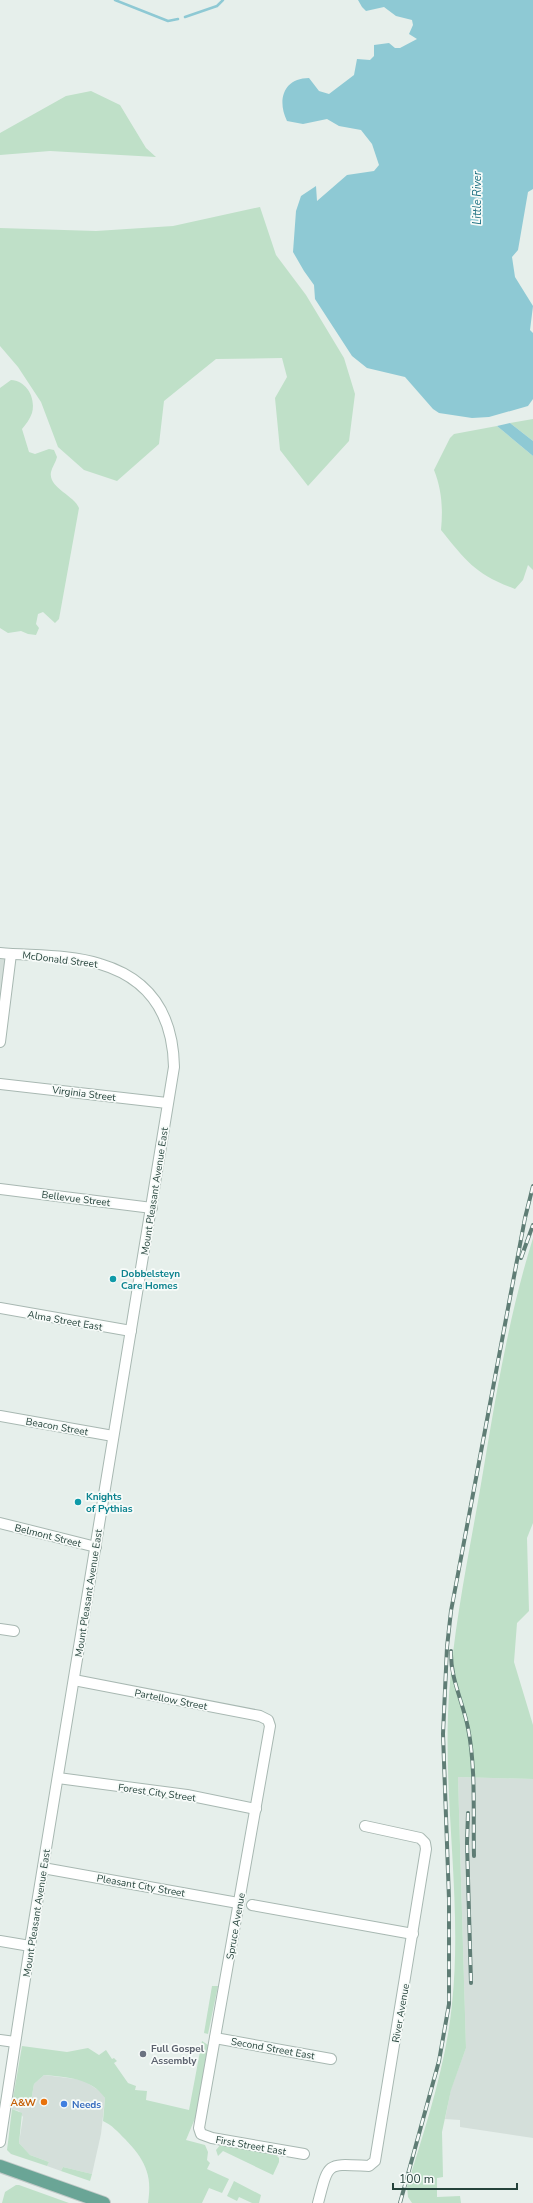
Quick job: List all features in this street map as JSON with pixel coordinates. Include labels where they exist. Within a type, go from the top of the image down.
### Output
[{"type":"main road","points":[[0,2166],[104,2203]]},
{"type":"street","name":"McDonald Street","points":[[0,953],[58,957],[99,963],[110,967],[133,979],[144,988],[154,998],[167,1021]]},
{"type":"street","points":[[0,1042],[11,954]]},
{"type":"street","name":"Mount Pleasant Avenue East","points":[[0,2142],[30,1946],[152,1208],[167,1103],[173,1074],[173,1045],[167,1021]]},
{"type":"street","name":"Virginia Street","points":[[0,1084],[167,1103]]},
{"type":"street","name":"Bellevue Street","points":[[0,1189],[152,1208]]},
{"type":"street","name":"Alma Street East","points":[[0,1308],[131,1331]]},
{"type":"street","name":"Beacon Street","points":[[0,1416],[114,1436]]},
{"type":"street","name":"Belmont Street","points":[[0,1523],[96,1547]]},
{"type":"street","points":[[0,1629],[14,1631]]},
{"type":"street","name":"Partellow Street","points":[[74,1680],[260,1716],[268,1720]]},
{"type":"street","name":"Spruce Avenue","points":[[199,2131],[199,2124],[270,1726],[268,1720]]},
{"type":"street","name":"Forest City Street","points":[[58,1778],[188,1795],[256,1809]]},
{"type":"street","name":"River Avenue","points":[[318,2203],[325,2175],[331,2166],[337,2164],[369,2166],[374,2161],[426,1849],[425,1843],[420,1838],[365,1826]]},
{"type":"street","name":"Pleasant City Street","points":[[43,1868],[238,1903]]},
{"type":"street","points":[[252,1905],[413,1934]]},
{"type":"street","points":[[0,1941],[30,1946]]},
{"type":"street","name":"Second Street East","points":[[215,2038],[331,2058]]},
{"type":"street","points":[[0,2040],[15,2042]]},
{"type":"street","name":"First Street East","points":[[199,2131],[204,2136],[212,2138],[304,2154]]},
{"type":"shaded area","points":[[0,953],[11,954],[0,1042]]},
{"type":"shaded area","points":[[458,1777],[533,1779],[533,2138],[460,2127],[460,2120],[445,2119],[451,2089],[466,2048]]},
{"type":"shaded area","name":"Needs","points":[[44,2075],[83,2080],[101,2092],[105,2098],[101,2134],[92,2174],[63,2167],[61,2171],[47,2166],[49,2162],[30,2155],[19,2143],[23,2117],[19,2111],[12,2109],[13,2098],[31,2101],[34,2084]]},
{"type":"green space","points":[[91,91],[120,105],[146,148],[156,157],[50,151],[0,155],[0,133],[66,96]]},
{"type":"green space","points":[[260,207],[276,255],[306,295],[344,358],[355,394],[349,441],[308,486],[280,450],[275,398],[287,377],[282,358],[216,359],[164,401],[159,444],[117,481],[84,470],[58,447],[41,402],[18,367],[0,346],[0,228],[96,231],[173,226]]},
{"type":"green space","points":[[11,380],[22,383],[26,387],[33,402],[32,413],[22,429],[29,452],[35,454],[49,449],[54,450],[57,457],[51,472],[53,483],[72,499],[79,508],[59,619],[55,623],[43,612],[38,614],[36,624],[39,628],[36,635],[21,631],[8,633],[0,628],[0,388]]},
{"type":"green space","points":[[533,419],[533,441],[510,423]]},
{"type":"green space","points":[[497,426],[533,456],[533,570],[528,565],[523,580],[515,589],[490,578],[473,566],[465,559],[441,530],[441,500],[439,485],[434,470],[450,438],[454,434]]},
{"type":"green space","points":[[533,1238],[533,1523],[527,1538],[529,1611],[517,1623],[514,1662],[533,1725],[533,1779],[458,1777],[466,2048],[451,2090],[442,2132],[443,2177],[437,2178],[437,2197],[460,2196],[461,2203],[412,2203],[408,2197],[407,2187],[428,2120],[440,2074],[449,2027],[455,1965],[454,1888],[448,1772],[449,1695],[454,1642],[462,1589],[509,1329]]},
{"type":"green space","points":[[212,1986],[218,1986],[208,2034],[204,2033]]},
{"type":"green space","points":[[202,2041],[208,2045],[196,2116],[186,2140],[205,2145],[208,2152],[207,2160],[210,2163],[207,2169],[229,2179],[222,2193],[209,2188],[202,2203],[148,2203],[148,2175],[142,2160],[125,2139],[103,2121],[105,2098],[99,2091],[86,2082],[70,2078],[44,2075],[34,2084],[31,2101],[13,2098],[22,2046],[67,2052],[88,2048],[99,2055],[106,2050],[112,2059],[114,2058],[117,2061],[114,2063],[128,2083],[136,2086],[135,2090],[147,2091],[146,2100],[189,2110]]},
{"type":"green space","points":[[12,2109],[22,2113],[19,2143],[30,2155],[49,2162],[47,2166],[11,2154],[7,2150]]},
{"type":"green space","points":[[221,2144],[275,2154],[279,2158],[279,2162],[273,2175],[223,2151],[218,2156],[216,2150]]},
{"type":"green space","points":[[63,2167],[92,2174],[90,2181],[61,2171]]},
{"type":"green space","points":[[234,2181],[261,2195],[259,2203],[252,2203],[239,2197],[237,2201],[227,2196]]},
{"type":"green space","points":[[16,2185],[69,2203],[2,2203],[5,2192]]},
{"type":"water","name":"Little River","points":[[358,0],[533,0],[533,189],[528,192],[518,250],[512,257],[515,277],[533,306],[530,330],[533,333],[533,399],[528,406],[489,417],[472,418],[439,413],[433,409],[405,377],[367,368],[352,356],[315,299],[314,285],[293,252],[296,211],[301,196],[316,186],[317,201],[347,175],[374,171],[379,165],[372,144],[361,130],[339,126],[327,119],[303,124],[287,121],[283,106],[284,92],[293,82],[300,79],[309,78],[319,91],[329,94],[354,75],[357,59],[370,60],[374,56],[374,45],[389,43],[395,48],[400,48],[417,39],[409,34],[413,25],[412,20],[396,16],[384,7],[366,11]]},
{"type":"water","points":[[510,423],[533,441],[533,456],[497,426]]},
{"type":"waterway","points":[[115,0],[168,21],[178,19]]},
{"type":"waterway","points":[[185,17],[217,6],[223,0]]},
{"type":"railway","points":[[400,2203],[439,2061],[449,2004],[449,1899],[443,1734],[447,1647],[451,1611],[525,1218],[533,1186]]},
{"type":"railway","points":[[521,1258],[533,1225]]},
{"type":"railway","points":[[451,1651],[451,1661],[457,1690],[466,1718],[471,1743],[474,1792],[474,1856]]},
{"type":"railway","points":[[468,1813],[467,1843],[471,1983]]},
{"type":"place","name":"Dobbelsteyn Care Homes","points":[[113,1279]]},
{"type":"place","name":"Knights of Pythias","points":[[78,1502]]},
{"type":"place","name":"Full Gospel Assembly","points":[[143,2054]]},
{"type":"place","name":"A&W","points":[[44,2102]]},
{"type":"place","name":"Needs","points":[[64,2104]]}]
